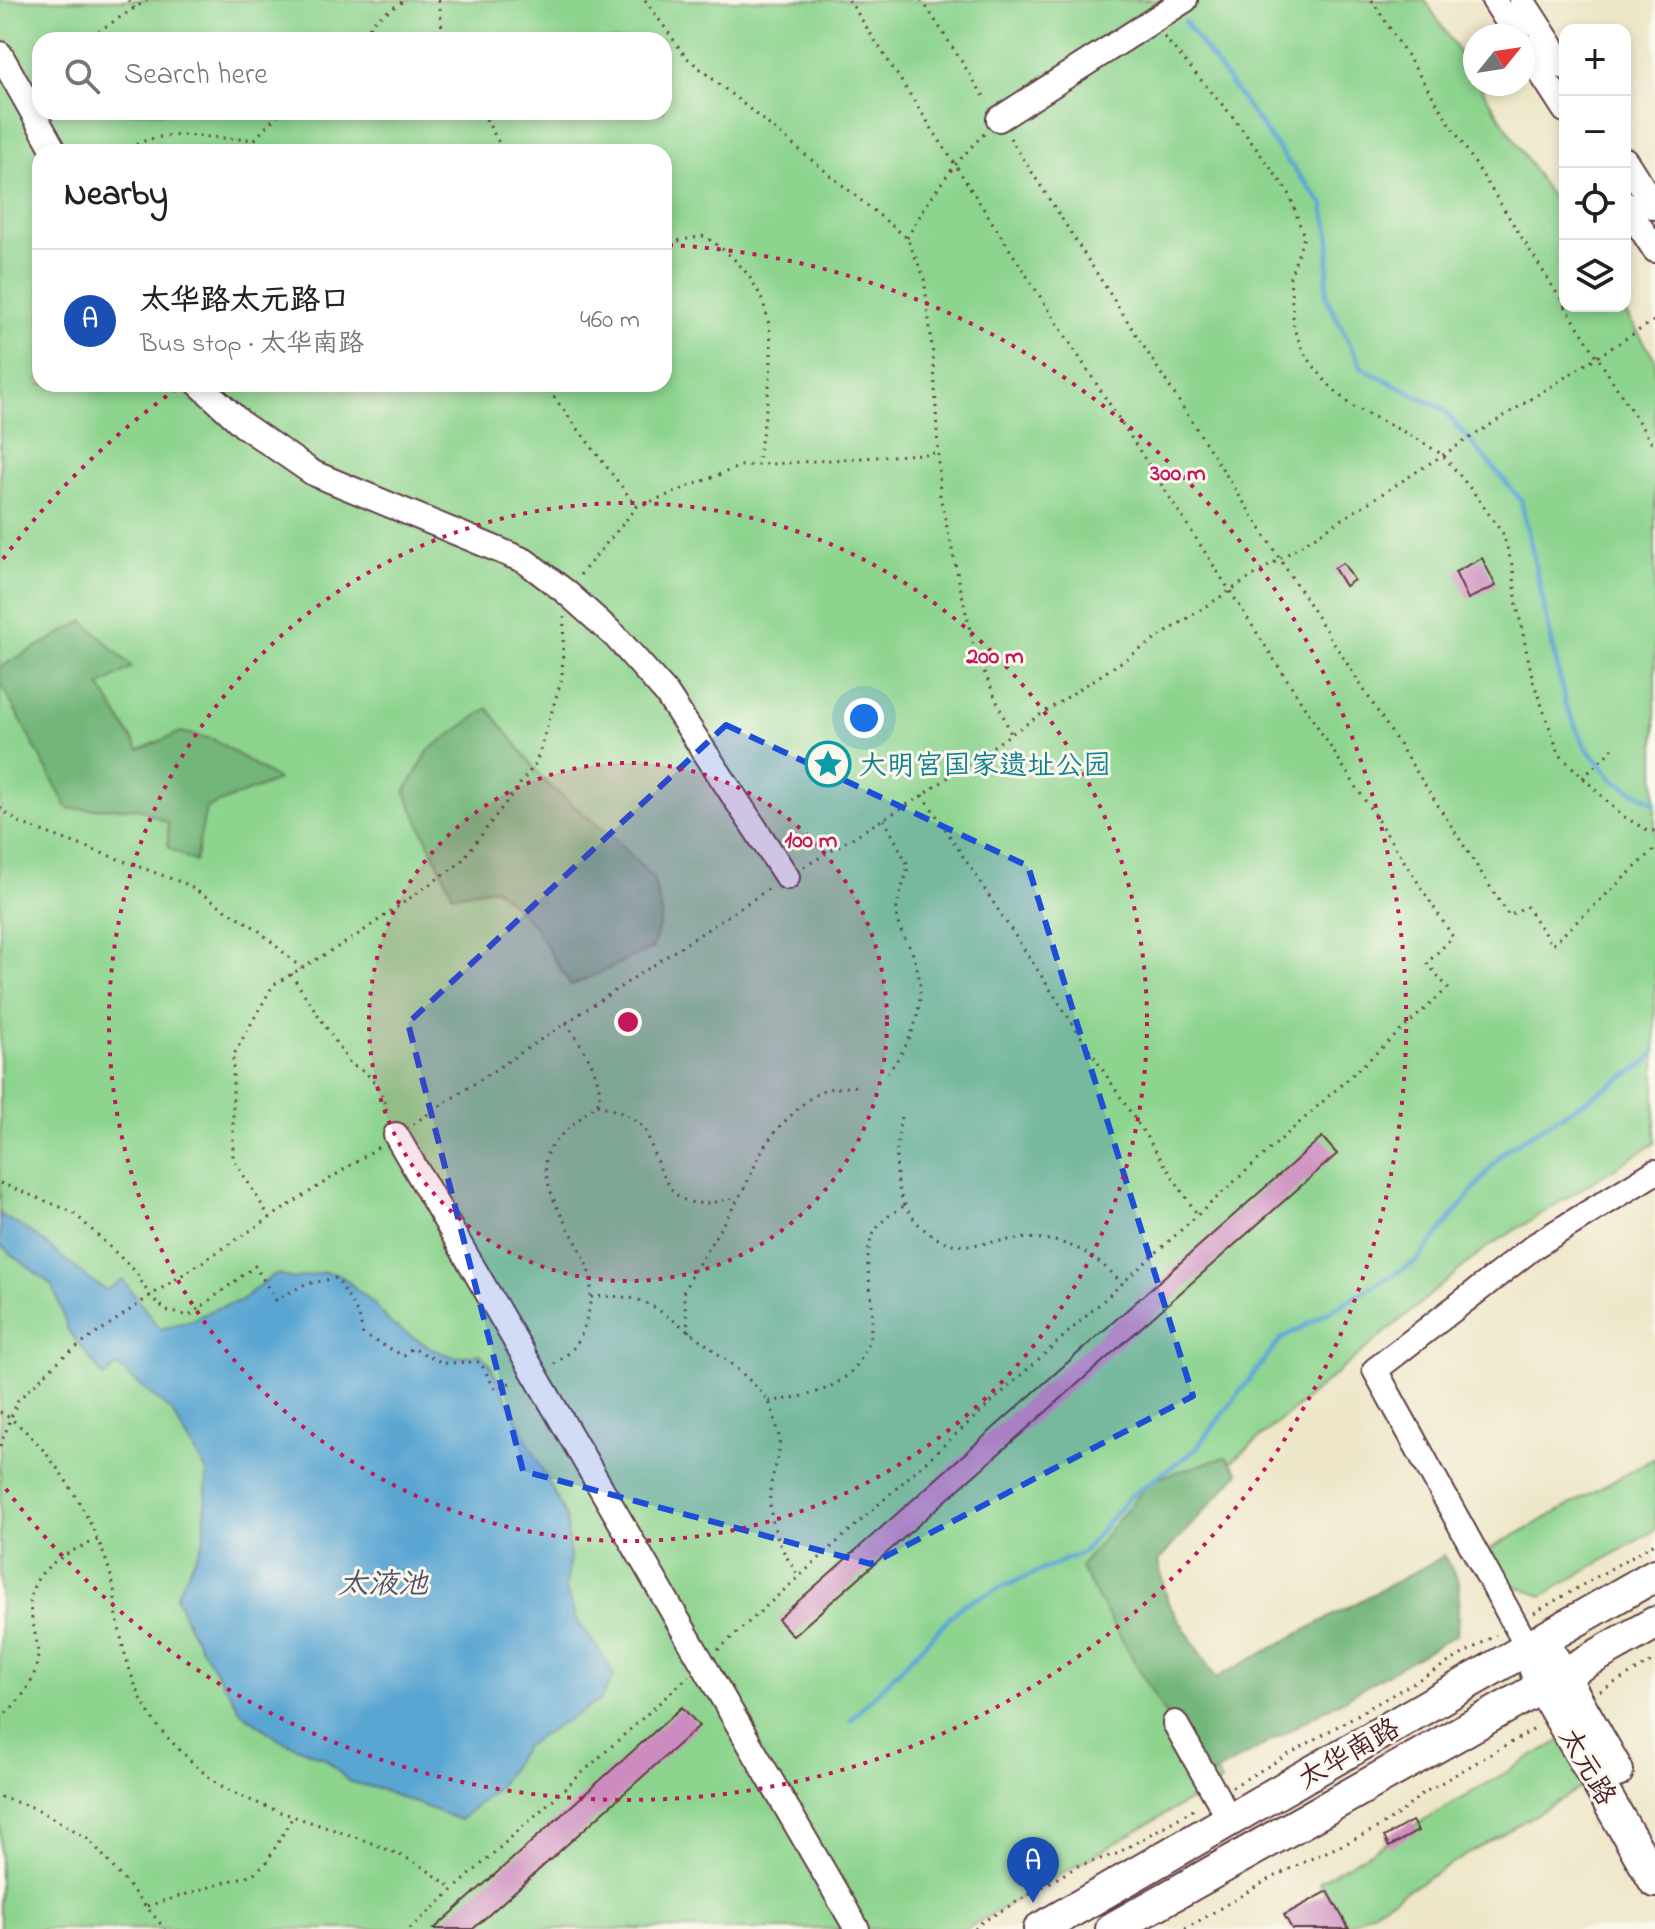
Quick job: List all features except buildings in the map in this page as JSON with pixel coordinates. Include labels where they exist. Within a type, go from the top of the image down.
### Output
[{"type":"main road","name":"太华南路","points":[[1040,1929],[1224,1808],[1528,1637],[1655,1575]]},
{"type":"main road","name":"太华南路","points":[[1112,1929],[1561,1696],[1655,1623]]},
{"type":"main road","name":"太元路","points":[[1528,1637],[1655,1881]]},
{"type":"main road","name":"太元路","points":[[1561,1696],[1655,1837]]},
{"type":"street","points":[[999,119],[1185,0]]},
{"type":"street","points":[[1494,0],[1509,24]]},
{"type":"street","points":[[1522,0],[1559,58]]},
{"type":"street","points":[[0,54],[32,111]]},
{"type":"street","points":[[1535,64],[1559,101]]},
{"type":"street","points":[[37,120],[51,144]]},
{"type":"street","points":[[1630,168],[1655,207]]},
{"type":"street","points":[[1631,213],[1655,250]]},
{"type":"street","points":[[208,392],[243,425],[313,473],[525,561],[566,592],[615,636],[666,693],[787,877]]},
{"type":"street","points":[[396,1135],[857,1929]]},
{"type":"street","points":[[1528,1637],[1375,1370],[1536,1245],[1655,1172]]},
{"type":"street","points":[[1175,1723],[1224,1808]]},
{"type":"path","points":[[129,0],[134,9]]},
{"type":"path","points":[[98,32],[147,0]]},
{"type":"path","points":[[366,32],[377,18],[405,0]]},
{"type":"path","points":[[439,0],[442,32]]},
{"type":"path","points":[[645,0],[668,32]]},
{"type":"path","points":[[410,1929],[1448,988],[1427,963],[1453,937],[849,0]]},
{"type":"path","points":[[922,0],[1509,916],[1526,906],[1552,945],[1655,849]]},
{"type":"path","points":[[1372,0],[1559,296]]},
{"type":"path","points":[[1151,22],[1233,117],[1289,193],[1304,237],[1290,277],[1294,329],[1304,353],[1326,382],[1350,405],[1443,455],[1503,534],[1513,568],[1517,606],[1533,681],[1559,754],[1621,815],[1647,830],[1655,831]]},
{"type":"path","points":[[672,38],[686,57],[907,238],[924,277],[934,364],[940,496],[974,648],[1011,734]]},
{"type":"path","points":[[907,238],[930,196],[955,163],[999,119]]},
{"type":"path","points":[[136,144],[159,136],[190,133],[255,139],[273,120]]},
{"type":"path","points":[[486,120],[500,144]]},
{"type":"path","points":[[672,242],[704,236],[728,251],[749,273],[767,307],[773,351],[758,464]]},
{"type":"path","points":[[1569,312],[1655,448]]},
{"type":"path","points":[[0,1446],[18,1400],[63,1357],[150,1296],[787,877],[923,795],[1231,590],[1655,320]]},
{"type":"path","points":[[550,392],[637,507]]},
{"type":"path","points":[[270,1219],[233,1158],[233,1056],[273,985],[353,938],[460,863],[536,763],[562,678],[566,592],[637,507],[741,466],[936,453]]},
{"type":"path","points":[[1583,778],[1613,748]]},
{"type":"path","points":[[923,795],[1197,1215]]},
{"type":"path","points":[[0,808],[20,823],[186,884],[257,929],[301,968]]},
{"type":"path","points":[[884,819],[908,865],[896,916],[913,954],[920,998],[914,1032],[888,1072]]},
{"type":"path","points":[[291,974],[351,1065],[361,1069],[381,1090],[396,1135]]},
{"type":"path","points":[[535,1375],[570,1354],[582,1333],[591,1297],[586,1259],[554,1200],[546,1174],[546,1159],[562,1134],[587,1115],[600,1100],[600,1085],[593,1065],[566,1023]]},
{"type":"path","points":[[689,1332],[683,1293],[739,1197],[763,1148],[806,1101],[825,1089],[859,1086]]},
{"type":"path","points":[[597,1104],[635,1120],[646,1132],[662,1173],[676,1194],[688,1202],[710,1205],[739,1197]]},
{"type":"path","points":[[901,1117],[896,1171],[904,1206],[934,1238],[967,1245],[1025,1237],[1064,1243],[1089,1255],[1122,1283]]},
{"type":"path","points":[[0,1183],[73,1212],[135,1271],[150,1296],[167,1311],[189,1316],[255,1266],[276,1300],[305,1284],[337,1278],[359,1316],[363,1335],[404,1356],[412,1348],[443,1363],[480,1362],[495,1389],[506,1383]]},
{"type":"path","points":[[769,1401],[816,1394],[838,1385],[852,1372],[861,1358],[871,1323],[872,1296],[867,1255],[871,1239],[886,1216],[904,1206]]},
{"type":"path","points":[[591,1297],[615,1296],[645,1302],[736,1369],[769,1401],[778,1429],[781,1453],[770,1491],[777,1538],[785,1557],[799,1576]]},
{"type":"path","points":[[0,1412],[11,1418],[54,1466],[100,1539],[113,1582],[118,1623],[129,1668],[140,1696],[165,1735],[225,1788],[292,1818],[382,1848],[419,1865],[454,1889]]},
{"type":"path","points":[[0,1718],[29,1685],[38,1661],[30,1608],[33,1586],[46,1568],[69,1551],[100,1539]]},
{"type":"path","points":[[975,1929],[1078,1866],[1116,1854],[1224,1808],[1528,1637],[1655,1543]]},
{"type":"path","points":[[1185,1929],[1297,1865],[1346,1845],[1406,1810],[1420,1795],[1561,1696],[1655,1660]]},
{"type":"path","points":[[0,1797],[35,1808],[89,1839],[165,1929]]},
{"type":"path","points":[[146,1906],[253,1874],[267,1862],[292,1818]]},
{"type":"highlighted area","points":[[726,725],[1028,866],[1193,1396],[871,1564],[523,1471],[408,1023]]},
{"type":"green space","name":"大明宫国家遗址公园","points":[[0,0],[1425,0],[1463,59],[1463,96],[1487,96],[1559,210],[1559,312],[1625,312],[1655,359],[1655,1143],[1486,1248],[1106,1567],[1221,1782],[966,1929],[0,1929]]},
{"type":"green space","points":[[84,621],[132,667],[100,686],[139,750],[181,732],[215,740],[278,780],[206,808],[195,862],[168,847],[168,823],[139,808],[68,809],[0,682],[0,667]]},
{"type":"green space","points":[[488,708],[546,783],[612,837],[653,877],[662,914],[653,948],[571,986],[533,924],[495,888],[453,895],[405,792],[429,750]]},
{"type":"green space","points":[[1226,1457],[1239,1473],[1158,1561],[1168,1603],[1216,1678],[1444,1556],[1459,1582],[1457,1634],[1203,1780],[1080,1567],[1151,1480]]},
{"type":"green space","points":[[1655,1458],[1655,1530],[1542,1596],[1495,1579],[1484,1561],[1493,1555],[1490,1549]]},
{"type":"green space","points":[[1561,1740],[1587,1784],[1345,1927],[1319,1882]]},
{"type":"water","name":"太液池","points":[[0,1214],[35,1235],[106,1290],[123,1280],[160,1329],[193,1320],[240,1301],[272,1276],[279,1274],[293,1279],[325,1272],[340,1275],[375,1305],[391,1324],[437,1351],[454,1357],[480,1354],[489,1363],[566,1517],[570,1557],[566,1588],[576,1619],[605,1658],[614,1676],[600,1700],[525,1746],[499,1786],[460,1820],[379,1789],[348,1781],[326,1759],[280,1740],[242,1713],[190,1630],[176,1596],[204,1540],[207,1472],[171,1411],[117,1366],[104,1377],[68,1330],[53,1286],[0,1245]]},
{"type":"waterway","points":[[1185,22],[1323,204],[1330,238],[1326,297],[1362,368],[1443,409],[1521,500],[1565,703],[1585,746],[1614,780],[1655,803]]},
{"type":"waterway","points":[[851,1720],[962,1605],[1083,1552],[1128,1498],[1195,1450],[1280,1340],[1417,1261],[1504,1151],[1646,1063],[1655,1051]]},
{"type":"place","name":"大明宫国家遗址公园","points":[[828,764]]},
{"type":"place","name":"太华路太元路口","points":[[1033,1903]]}]
